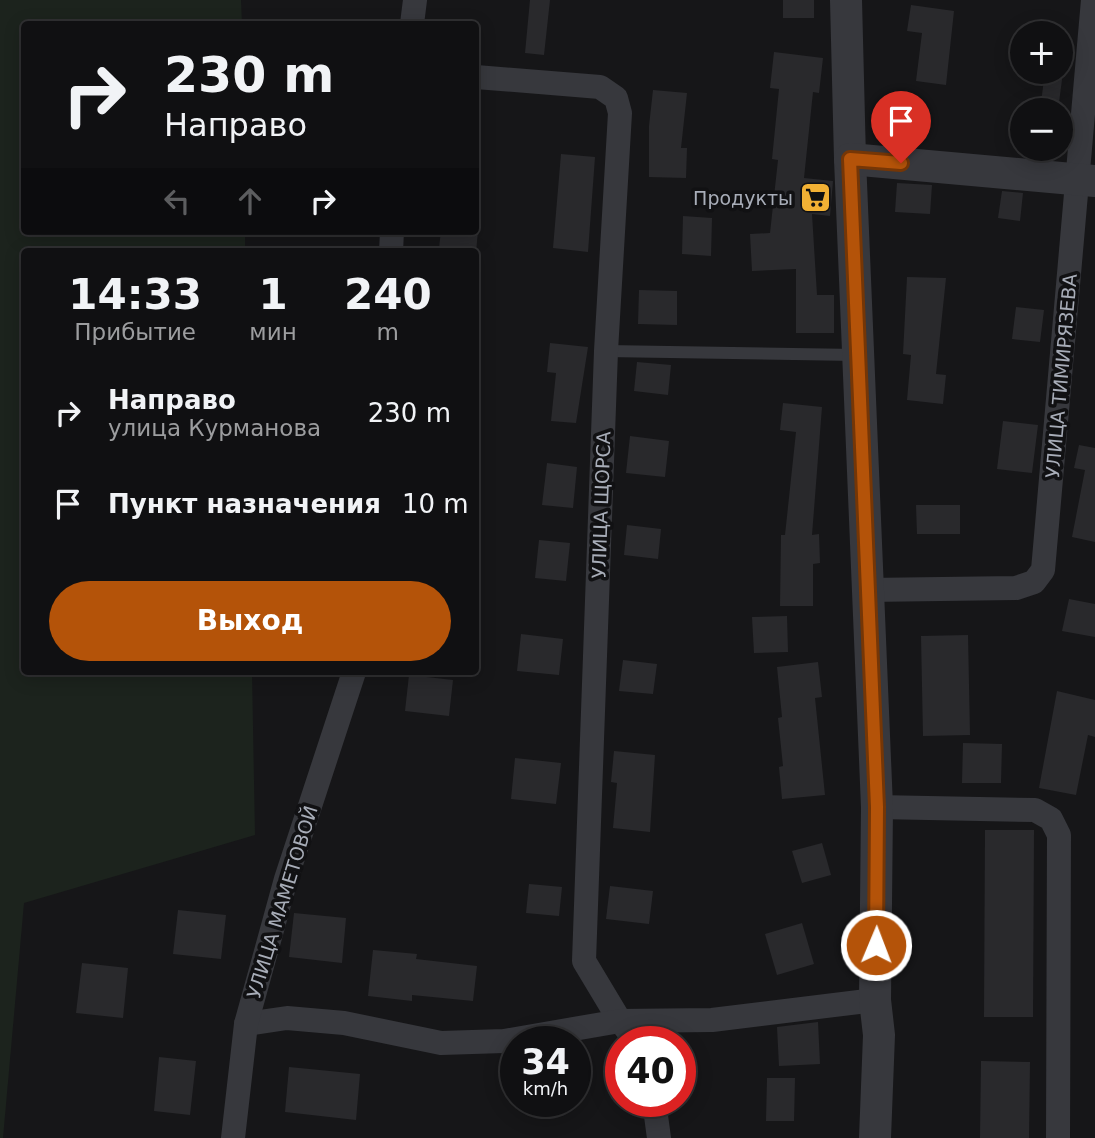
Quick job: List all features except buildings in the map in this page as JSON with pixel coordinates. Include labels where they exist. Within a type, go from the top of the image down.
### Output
[{"type":"street","points":[[412,21],[415,0]]},
{"type":"street","points":[[846,0],[850,159],[877,807],[875,1000],[879,1035],[875,1138]]},
{"type":"street","name":"УЛИЦА ТИМИРЯЗЕВА","points":[[867,590],[1016,588],[1034,582],[1043,570],[1087,180],[1093,0]]},
{"type":"street","name":"УЛИЦА ЩОРСА","points":[[479,77],[600,87],[616,98],[620,113],[607,351],[584,961],[624,1026]]},
{"type":"street","points":[[850,159],[1087,180]]},
{"type":"street","name":"УЛИЦА МАМЕТОВОЙ","points":[[233,1138],[246,1024],[286,879],[353,675]]},
{"type":"street","points":[[877,807],[1035,810],[1051,818],[1059,835],[1058,1138]]},
{"type":"street","points":[[246,1024],[287,1018],[344,1023],[441,1043],[504,1041],[620,1021],[712,1020],[875,1000]]},
{"type":"street","points":[[656,1117],[659,1138]]},
{"type":"lane","points":[[607,351],[858,355]]},
{"type":"shaded area","points":[[0,0],[241,0],[242,21],[21,21],[21,235],[245,235],[245,248],[21,248],[21,675],[252,675],[255,835],[24,903],[3,1138],[0,1138]]},
{"type":"place","name":"Продукты","points":[[816,198]]},
{"type":"route","points":[[876,945],[877,807],[850,159],[901,163]]}]
